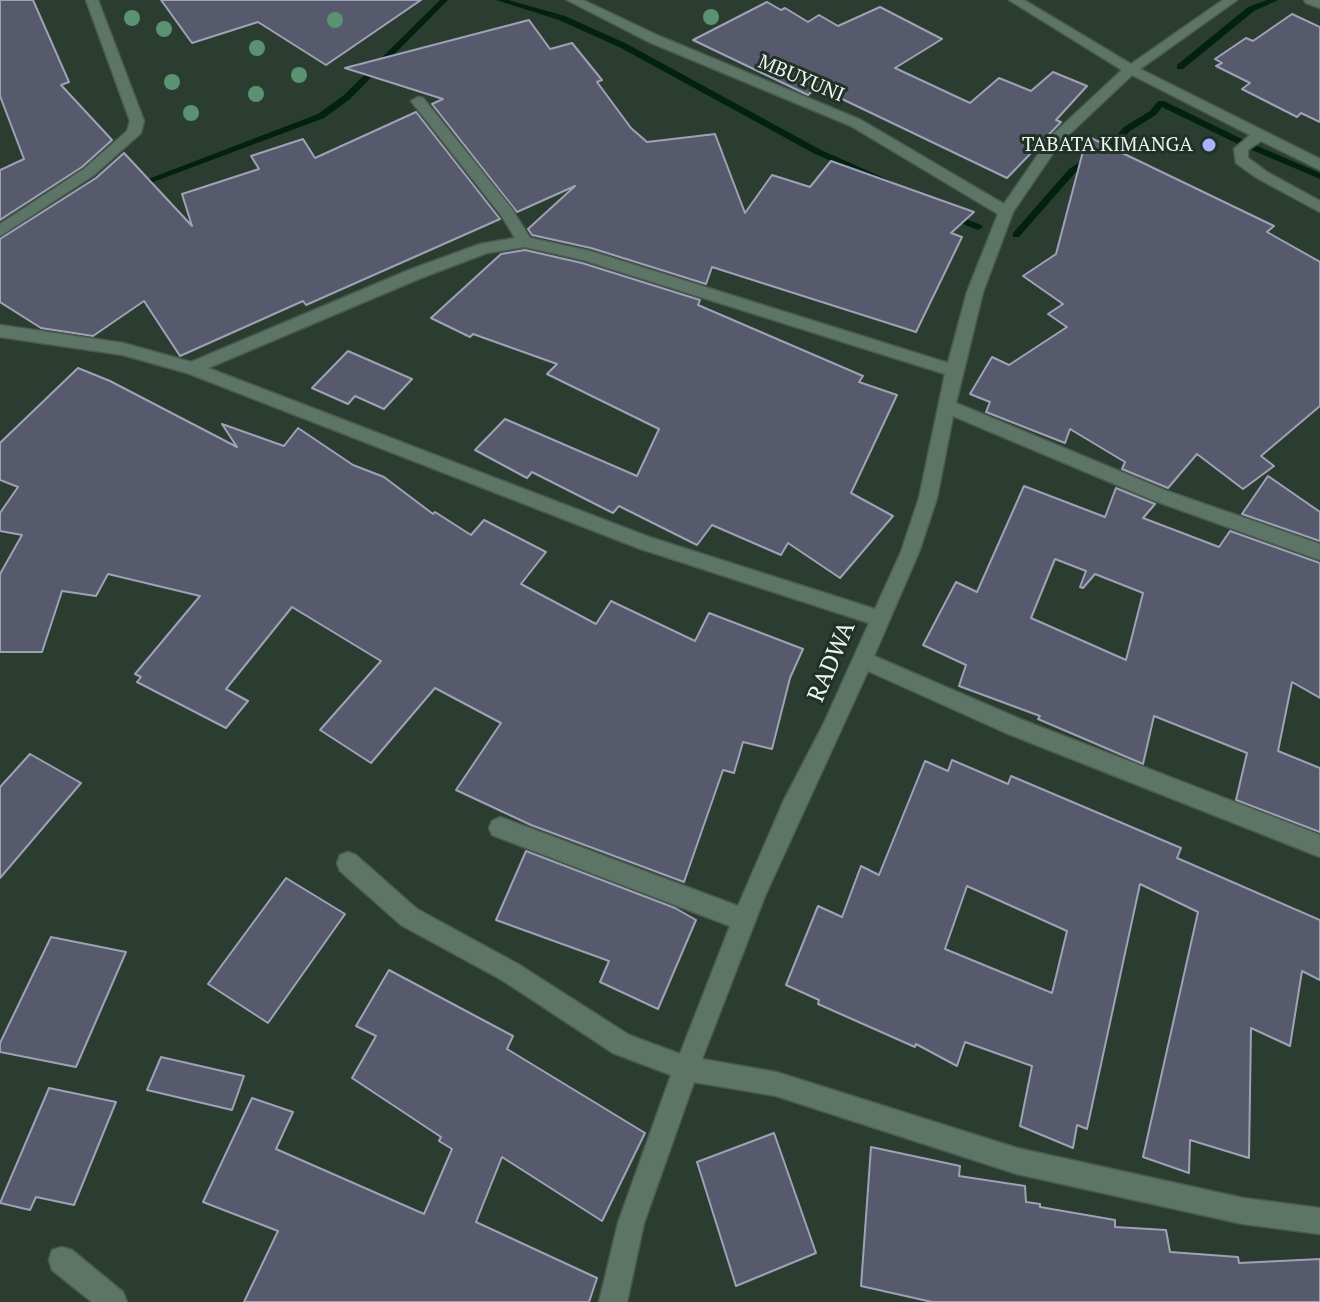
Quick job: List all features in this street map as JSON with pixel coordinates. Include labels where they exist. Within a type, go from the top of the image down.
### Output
[{"type":"street","points":[[0,231],[89,172],[134,133],[137,121],[92,0]]},
{"type":"street","name":"MBUYUNI","points":[[573,0],[654,39],[856,123],[1006,212]]},
{"type":"street","points":[[1015,0],[1132,70],[1320,165]]},
{"type":"street","name":"RADWA","points":[[613,1302],[631,1223],[665,1124],[744,920],[792,807],[863,660],[910,552],[928,498],[954,371],[975,292],[1006,212],[1055,140],[1117,79],[1231,0]]},
{"type":"street","points":[[1310,0],[1320,4]]},
{"type":"street","points":[[418,101],[507,212],[525,242]]},
{"type":"street","points":[[1259,135],[1241,149],[1241,160],[1320,207]]},
{"type":"street","points":[[192,368],[415,274],[485,248],[525,242],[585,255],[954,371]]},
{"type":"street","points":[[0,331],[123,349],[192,368],[645,543],[879,618]]},
{"type":"street","points":[[948,407],[1161,496],[1320,552]]},
{"type":"street","points":[[863,660],[1000,721],[1320,846]]},
{"type":"street","points":[[500,828],[744,920]]},
{"type":"street","points":[[348,863],[409,917],[510,972],[622,1044],[688,1069],[776,1084],[1031,1164],[1243,1211],[1320,1221]]},
{"type":"street","points":[[62,1260],[113,1302]]},
{"type":"building","points":[[0,0],[33,0],[69,82],[61,85],[112,140],[82,167],[0,220],[0,170],[24,159],[0,96]]},
{"type":"building","points":[[161,0],[421,0],[326,65],[258,22],[192,43]]},
{"type":"building","points":[[767,2],[781,10],[785,8],[808,22],[819,15],[838,26],[880,7],[942,39],[895,68],[970,103],[999,78],[1031,91],[1053,72],[1087,86],[1056,120],[1061,122],[1007,178],[817,87],[808,95],[693,40]]},
{"type":"building","points":[[1292,14],[1320,27],[1320,122],[1301,113],[1297,117],[1242,89],[1250,83],[1216,66],[1222,63],[1215,59],[1246,38],[1253,41]]},
{"type":"building","points":[[529,20],[550,49],[572,43],[602,80],[597,82],[631,128],[647,142],[715,134],[745,213],[772,175],[810,187],[831,161],[974,212],[951,233],[962,237],[916,332],[712,267],[706,284],[591,248],[532,235],[528,229],[575,186],[517,212],[432,104],[443,99],[345,68]]},
{"type":"building","points":[[416,112],[500,219],[306,305],[303,301],[180,356],[144,301],[93,336],[41,328],[0,302],[0,239],[96,178],[124,153],[192,226],[182,194],[259,169],[251,156],[303,139],[315,158]]},
{"type":"building","points":[[1087,136],[1274,226],[1267,232],[1320,262],[1320,406],[1261,456],[1274,466],[1243,489],[1197,454],[1168,488],[1122,469],[1125,462],[1070,429],[1065,443],[986,412],[990,402],[970,394],[992,357],[1009,365],[1067,327],[1048,314],[1063,304],[1023,276],[1056,254]]},
{"type":"building","points":[[525,250],[582,263],[700,300],[698,305],[863,376],[859,382],[897,395],[851,493],[893,516],[840,578],[788,543],[781,555],[712,525],[697,545],[619,506],[613,513],[532,472],[527,478],[475,450],[505,419],[637,476],[659,429],[547,374],[557,364],[473,334],[470,337],[431,318],[501,254]]},
{"type":"building","points":[[348,351],[412,379],[384,409],[355,396],[348,404],[312,388]]},
{"type":"building","points":[[78,368],[110,381],[237,447],[222,424],[284,446],[298,428],[353,465],[384,477],[433,514],[435,512],[471,535],[484,520],[546,552],[521,584],[596,624],[611,601],[695,641],[709,613],[803,649],[790,678],[772,749],[743,742],[734,773],[723,770],[684,882],[531,825],[456,790],[501,723],[435,688],[371,763],[320,730],[381,661],[292,607],[226,689],[248,701],[226,728],[137,682],[141,677],[135,674],[200,596],[108,574],[96,596],[62,591],[42,652],[0,652],[0,574],[22,535],[0,531],[0,513],[18,487],[0,480],[0,443]]},
{"type":"building","points":[[1268,476],[1320,512],[1320,541],[1242,514]]},
{"type":"building","points":[[1024,486],[1105,517],[1116,488],[1155,504],[1143,518],[1219,547],[1230,531],[1320,563],[1320,698],[1292,682],[1278,751],[1320,768],[1320,832],[1236,800],[1247,753],[1154,716],[1143,764],[1038,719],[1040,716],[959,686],[966,665],[923,645],[956,582],[977,592]],"holes":[[[1055,559],[1086,571],[1080,587],[1083,588],[1095,574],[1143,593],[1126,660],[1031,618]]]},
{"type":"building","points":[[30,754],[81,783],[0,878],[0,787]]},
{"type":"building","points":[[952,760],[1008,784],[1011,776],[1181,848],[1177,858],[1320,920],[1320,980],[1302,971],[1290,1046],[1251,1028],[1249,1158],[1190,1140],[1189,1173],[1143,1157],[1198,912],[1140,884],[1087,1129],[1077,1125],[1073,1148],[1020,1126],[1032,1066],[965,1042],[957,1066],[916,1044],[915,1047],[818,1004],[819,1000],[786,985],[818,906],[842,917],[861,866],[879,875],[925,761],[948,771]],"holes":[[[967,886],[1067,931],[1052,993],[945,949]]]},
{"type":"building","points":[[526,851],[675,908],[696,920],[658,1009],[600,982],[609,961],[496,920]]},
{"type":"building","points":[[286,878],[345,914],[268,1023],[208,984]]},
{"type":"building","points":[[51,937],[126,952],[76,1067],[0,1052],[0,1043]]},
{"type":"building","points":[[389,970],[513,1036],[507,1049],[645,1133],[602,1221],[502,1157],[476,1222],[597,1278],[589,1302],[244,1302],[278,1231],[203,1202],[252,1098],[293,1112],[276,1149],[424,1214],[452,1149],[439,1141],[441,1137],[352,1078],[376,1036],[356,1026]]},
{"type":"building","points":[[161,1057],[244,1076],[232,1110],[147,1090]]},
{"type":"building","points":[[49,1088],[116,1102],[74,1205],[36,1197],[30,1210],[0,1203]]},
{"type":"building","points":[[774,1133],[816,1253],[736,1286],[697,1162]]},
{"type":"building","points":[[871,1147],[960,1166],[959,1176],[1025,1186],[1026,1202],[1040,1204],[1040,1207],[1115,1220],[1115,1227],[1166,1230],[1170,1252],[1238,1257],[1239,1263],[1320,1259],[1320,1302],[932,1302],[861,1286]]},
{"type":"waterway","points":[[134,186],[321,116],[347,97],[444,0]]},
{"type":"waterway","points":[[500,0],[562,18],[624,46],[818,152],[905,189]]},
{"type":"waterway","points":[[1180,67],[1251,9],[1274,0]]},
{"type":"waterway","points":[[1016,235],[1072,171],[1114,144],[1127,129],[1153,113],[1161,103],[1320,176]]},
{"type":"waterway","points":[[948,215],[978,227]]},
{"type":"place","name":"TABATA KIMANGA","points":[[1209,145]]}]
